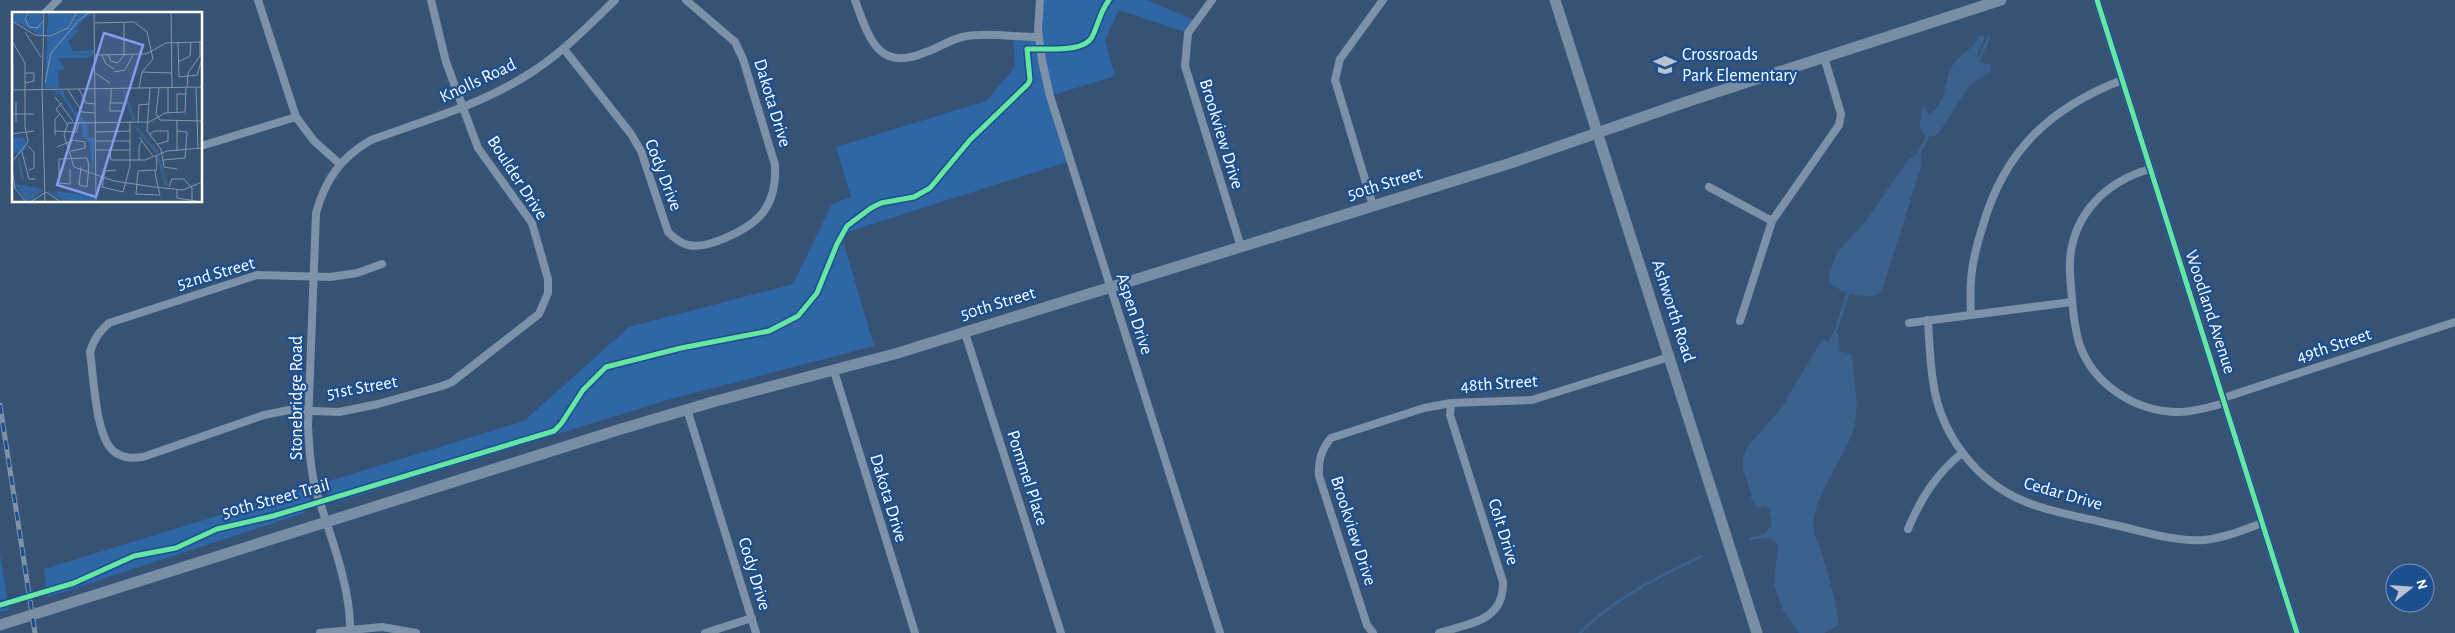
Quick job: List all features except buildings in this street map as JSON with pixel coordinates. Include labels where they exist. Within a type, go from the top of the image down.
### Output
[{"type":"main road","name":"Ashworth Road","points":[[1555,0],[1757,633]]},
{"type":"main road","name":"50th Street","points":[[0,625],[327,520],[687,409],[834,371],[965,333],[1373,206],[2001,0]]},
{"type":"street","points":[[46,12],[58,0]]},
{"type":"street","points":[[258,0],[296,117],[314,141],[340,164]]},
{"type":"street","name":"Boulder Drive","points":[[431,0],[446,62],[478,148],[532,223],[548,279],[548,293],[539,314]]},
{"type":"street","name":"Knolls Road","points":[[340,164],[359,147],[371,140],[462,107],[525,77],[564,49],[615,0]]},
{"type":"street","name":"Dakota Drive","points":[[686,0],[735,42],[743,59],[773,157],[776,178],[771,198],[761,215],[746,228],[706,245]]},
{"type":"street","points":[[854,0],[873,45],[885,55],[894,59],[911,59],[959,38],[972,36],[1039,38]]},
{"type":"street","name":"Aspen Drive","points":[[1040,0],[1039,38],[1050,96],[1220,633]]},
{"type":"street","name":"Brookview Drive","points":[[1212,0],[1191,28],[1186,40],[1185,66],[1241,247]]},
{"type":"street","points":[[1373,206],[1337,89],[1337,67],[1346,51],[1383,0]]},
{"type":"street","name":"Woodland Avenue","points":[[2097,0],[2297,633]]},
{"type":"street","name":"Cody Drive","points":[[564,49],[642,151],[668,232],[677,240],[687,245],[706,245]]},
{"type":"street","points":[[1740,321],[1772,221],[1839,125],[1841,114],[1824,57]]},
{"type":"street","points":[[1971,315],[1969,280],[1972,261],[1988,207],[2006,169],[2032,136],[2052,117],[2082,97],[2122,80]]},
{"type":"street","points":[[202,146],[296,117]]},
{"type":"street","name":"Stonebridge Road","points":[[340,164],[326,184],[316,213],[308,411],[310,460],[315,486],[327,520],[342,579],[350,631]]},
{"type":"street","name":"49th Street","points":[[2150,169],[2117,182],[2100,195],[2081,220],[2074,239],[2070,260],[2072,302],[2080,344],[2089,364],[2102,380],[2119,394],[2138,404],[2159,410],[2181,412],[2223,400],[2455,322]]},
{"type":"street","points":[[1709,187],[1772,221]]},
{"type":"street","name":"52nd Street","points":[[143,457],[129,458],[116,454],[106,444],[101,428],[90,352],[93,341],[100,331],[119,320],[256,275],[330,278],[357,273],[382,264]]},
{"type":"street","points":[[1908,323],[2072,302]]},
{"type":"street","name":"51st Street","points":[[143,457],[264,415],[289,410],[339,412],[378,404],[452,382],[539,314]]},
{"type":"street","name":"Cedar Drive","points":[[1928,320],[1936,398],[1946,427],[1962,453],[1973,466],[1998,487],[2026,502],[2056,512],[2177,538],[2203,540],[2226,536],[2262,523]]},
{"type":"street","name":"Pommel Place","points":[[965,333],[1061,633]]},
{"type":"street","name":"48th Street","points":[[1331,438],[1424,408],[1451,403],[1532,400],[1669,357]]},
{"type":"street","name":"Dakota Drive","points":[[834,371],[914,633]]},
{"type":"street","name":"Colt Drive","points":[[1439,633],[1490,616],[1496,609],[1503,593],[1503,582],[1450,415],[1451,403]]},
{"type":"street","name":"Cody Drive","points":[[687,409],[756,633]]},
{"type":"street","name":"Brookview Drive","points":[[1331,438],[1324,446],[1320,457],[1319,476],[1367,625],[1373,633]]},
{"type":"street","points":[[1908,529],[1928,488],[1948,464],[1962,453]]},
{"type":"street","points":[[705,633],[752,618]]},
{"type":"street","points":[[320,633],[382,626],[416,633]]},
{"type":"shaded area","points":[[1040,0],[1147,0],[1196,21],[1188,33],[1119,10],[1105,40],[1115,76],[1050,96],[1070,161],[841,234],[874,346],[671,399],[340,501],[333,500],[328,496],[323,483],[524,421],[629,327],[793,284],[832,204],[851,197],[836,147],[986,101],[1015,67],[1013,37],[1039,37]]},
{"type":"shaded area","points":[[1979,35],[1985,37],[1977,56],[1979,62],[1992,65],[1990,72],[1969,86],[1941,130],[1935,136],[1924,134],[1920,127],[1923,106],[1929,114],[1940,103],[1953,65],[1974,44]]},
{"type":"shaded area","points":[[1920,152],[1922,164],[1883,287],[1879,294],[1860,296],[1846,292],[1829,283],[1829,274],[1838,251],[1865,222],[1908,160]]},
{"type":"shaded area","points":[[1835,333],[1838,334],[1840,351],[1851,354],[1856,388],[1856,415],[1851,436],[1819,500],[1814,516],[1814,531],[1833,592],[1839,625],[1824,633],[1799,633],[1783,610],[1774,585],[1778,545],[1773,540],[1764,538],[1763,535],[1772,525],[1769,510],[1765,506],[1758,508],[1752,501],[1743,469],[1743,459],[1747,447],[1780,410],[1821,341],[1824,339],[1829,343]]},
{"type":"shaded area","points":[[308,488],[311,503],[304,513],[48,597],[44,569]]},
{"type":"shaded area","points":[[0,554],[9,610],[0,612]]},
{"type":"waterway","points":[[1977,64],[1989,37]]},
{"type":"waterway","points":[[1918,155],[1929,134]]},
{"type":"waterway","points":[[1830,342],[1835,333],[1850,287]]},
{"type":"waterway","points":[[1751,539],[1765,535]]},
{"type":"waterway","points":[[1580,633],[1607,609],[1622,599],[1654,580],[1702,556]]},
{"type":"railway","points":[[0,405],[35,633]]},
{"type":"cycle path","name":"50th Street Trail","points":[[0,605],[74,583],[134,556],[176,548],[217,529],[273,516],[554,431],[561,424],[583,390],[606,367],[681,348],[769,331],[798,316],[817,293],[837,244],[847,226],[881,203],[914,197],[930,188],[970,140],[1028,84],[1030,80],[1027,49],[1074,48],[1089,41],[1109,0]]},
{"type":"cycle path","points":[[2097,0],[2297,633]]},
{"type":"place","name":"Crossroads Park Elementary","points":[[1665,65]]}]
